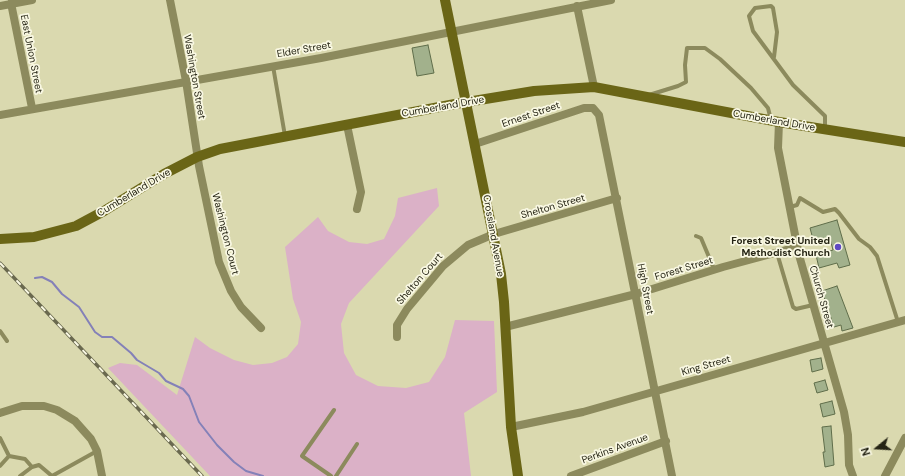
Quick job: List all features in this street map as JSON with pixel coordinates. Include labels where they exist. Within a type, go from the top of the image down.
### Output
[{"type":"main road","name":"Crossland Avenue","points":[[445,0],[450,33],[475,144],[501,274],[506,327],[511,427],[518,476]]},
{"type":"main road","name":"Cumberland Drive","points":[[0,238],[17,238],[48,234],[76,226],[104,211],[164,174],[197,157],[226,148],[465,103],[534,92],[594,87],[825,130],[905,142]]},
{"type":"street","points":[[0,6],[32,0]]},
{"type":"street","name":"Washington Street","points":[[170,0],[186,81],[197,157]]},
{"type":"street","name":"Elder Street","points":[[0,115],[450,33],[611,0]]},
{"type":"street","name":"East Union Street","points":[[11,3],[32,108]]},
{"type":"street","points":[[577,6],[594,87]]},
{"type":"street","name":"Ernest Street","points":[[475,144],[578,110],[593,108]]},
{"type":"street","name":"High Street","points":[[593,108],[597,111],[602,120],[672,476]]},
{"type":"street","name":"Church Street","points":[[775,121],[778,148],[798,247],[847,424],[849,465],[853,476]]},
{"type":"street","points":[[347,125],[361,192],[357,209]]},
{"type":"street","name":"Washington Court","points":[[197,157],[215,246],[224,278],[242,307],[261,328]]},
{"type":"street","name":"Shelton Street","points":[[494,234],[617,198]]},
{"type":"street","name":"Shelton Court","points":[[397,337],[396,331],[400,318],[434,275],[449,260],[468,245],[494,234]]},
{"type":"street","name":"Forest Street","points":[[506,327],[636,294],[714,270],[798,247]]},
{"type":"street","name":"King Street","points":[[511,427],[583,412],[901,321]]},
{"type":"street","points":[[0,413],[31,405],[44,406],[57,410],[79,426],[91,439],[97,451],[102,476]]},
{"type":"street","points":[[885,476],[905,438]]},
{"type":"street","name":"Perkins Avenue","points":[[571,476],[666,441]]},
{"type":"lane","points":[[774,57],[777,32],[773,8],[771,6],[755,8],[749,16],[753,31],[774,57],[793,85],[825,116],[825,130]]},
{"type":"lane","points":[[644,97],[686,82],[685,65],[687,48],[705,48],[720,59],[751,88],[768,108],[775,121]]},
{"type":"lane","points":[[273,66],[285,136]]},
{"type":"lane","points":[[790,207],[797,205],[800,198],[823,212],[835,209],[839,213],[855,235],[877,256],[901,321]]},
{"type":"lane","points":[[696,236],[701,238],[714,270]]},
{"type":"lane","points":[[777,252],[793,307],[796,309],[813,305]]},
{"type":"lane","points":[[0,331],[7,341]]},
{"type":"lane","points":[[331,476],[302,456],[334,410]]},
{"type":"lane","points":[[0,438],[9,456]]},
{"type":"lane","points":[[336,476],[357,444]]},
{"type":"lane","points":[[20,476],[32,467],[39,465],[52,476],[97,451]]},
{"type":"lane","points":[[0,466],[9,456]]},
{"type":"lane","points":[[9,456],[25,458],[32,467]]},
{"type":"shaded area","points":[[437,188],[439,206],[349,303],[341,324],[344,353],[356,375],[378,386],[406,388],[429,382],[445,357],[455,320],[494,321],[497,392],[464,413],[471,476],[210,476],[108,368],[120,363],[137,365],[177,395],[195,337],[210,348],[234,360],[253,365],[272,363],[287,357],[298,344],[301,322],[293,299],[285,247],[318,217],[328,231],[349,242],[367,244],[384,239],[395,216],[398,198]]},
{"type":"building","points":[[428,45],[434,73],[417,76],[412,48]]},
{"type":"building","name":"Forest Street United Methodist Church","points":[[837,220],[850,265],[839,268],[837,263],[819,268],[816,255],[833,250],[830,239],[814,243],[810,228]]},
{"type":"building","points":[[837,286],[853,328],[842,331],[841,325],[834,327],[822,291]]},
{"type":"building","points":[[821,358],[823,369],[812,372],[810,360]]},
{"type":"building","points":[[825,380],[828,390],[817,393],[814,383]]},
{"type":"building","points":[[832,401],[835,414],[823,417],[820,404]]},
{"type":"building","points":[[831,426],[834,465],[825,467],[822,427]]},
{"type":"waterway","points":[[35,278],[42,277],[52,282],[62,294],[79,307],[95,332],[102,337],[112,337],[137,360],[159,373],[166,381],[183,389],[189,396],[199,422],[217,445],[234,462],[246,471],[263,476]]},
{"type":"railway","points":[[0,263],[202,476]]},
{"type":"place","name":"Forest Street United Methodist Church","points":[[838,247]]}]
